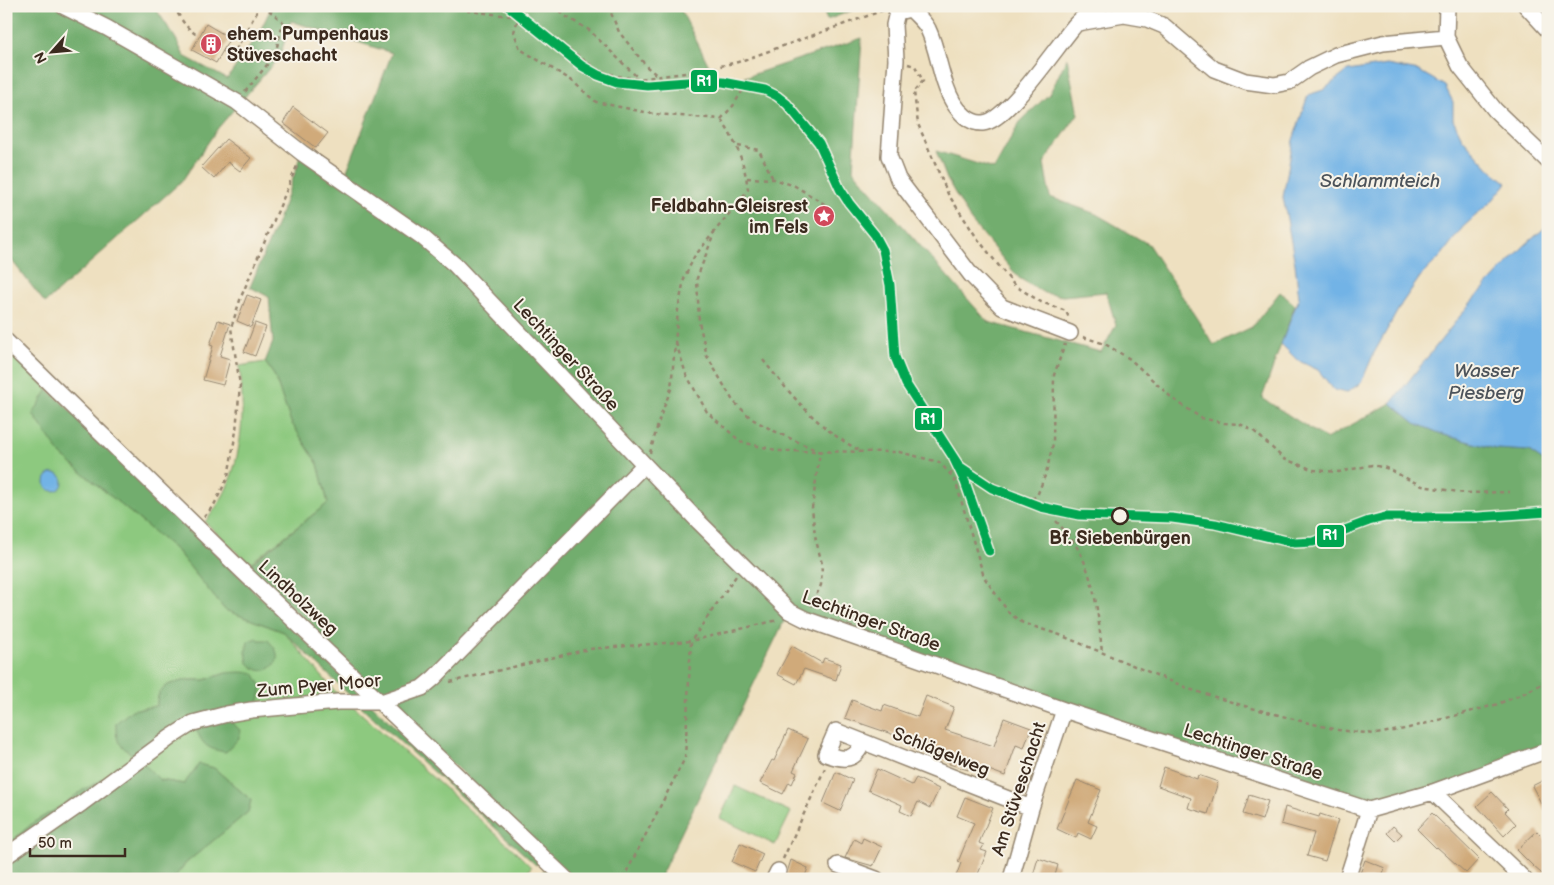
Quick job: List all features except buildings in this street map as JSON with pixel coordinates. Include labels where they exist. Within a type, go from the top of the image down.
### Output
[{"type":"street","name":"Lechtinger Straße","points":[[63,6],[107,28],[237,102],[302,153],[422,236],[455,265],[644,465],[743,567],[789,611],[805,619],[1064,710],[1370,810]]},
{"type":"street","points":[[1070,333],[1002,307],[971,275],[898,179],[889,156],[896,60],[894,26],[897,12],[910,9],[928,28],[938,64],[952,101],[962,114],[974,122],[983,123],[995,119],[1013,103],[1077,24],[1096,6]]},
{"type":"street","points":[[1447,6],[1446,37],[1460,66],[1495,110],[1548,161]]},
{"type":"street","points":[[1526,6],[1548,30]]},
{"type":"street","points":[[1077,24],[1124,15],[1147,19],[1164,26],[1214,69],[1244,81],[1274,85],[1289,82],[1308,68],[1336,55],[1384,43],[1446,37]]},
{"type":"street","name":"Lindholzweg","points":[[6,341],[566,879]]},
{"type":"street","name":"Zum Pyer Moor","points":[[6,856],[82,804],[171,736],[194,723],[227,714],[258,709],[338,702],[381,702],[422,688],[644,465]]},
{"type":"street","name":"Am Stüveschacht","points":[[1010,879],[1031,808],[1064,710]]},
{"type":"street","name":"Schlägelweg","points":[[831,756],[826,754],[836,731],[1031,808]]},
{"type":"street","points":[[831,756],[839,759],[848,759],[859,752],[864,742]]},
{"type":"street","points":[[1347,879],[1370,810],[1433,792],[1548,750]]},
{"type":"street","points":[[1433,792],[1524,879]]},
{"type":"street","points":[[838,864],[876,879]]},
{"type":"path","points":[[174,6],[181,19],[199,36]]},
{"type":"path","points":[[224,50],[233,55],[255,14],[262,6],[283,22],[275,54],[237,102]]},
{"type":"path","points":[[452,6],[468,11],[519,16],[598,70],[638,79],[694,72],[738,62],[888,8],[897,12]]},
{"type":"path","points":[[522,6],[514,32],[520,49],[570,80],[596,102],[654,114],[721,119]]},
{"type":"path","points":[[554,6],[565,16],[589,30],[638,79]]},
{"type":"path","points":[[608,6],[619,32],[647,67],[659,77]]},
{"type":"path","points":[[896,60],[914,66],[923,81],[914,92],[918,124],[948,194],[977,238],[1014,285],[1041,302],[1066,311],[1071,324],[1070,333],[1054,375],[1053,444],[1038,496],[1028,498],[1009,490],[982,476],[951,456],[951,475]]},
{"type":"path","points":[[721,119],[733,106],[744,88]]},
{"type":"path","points":[[644,465],[671,389],[678,310],[684,279],[694,257],[748,190],[747,178],[738,146],[721,119]]},
{"type":"path","points":[[738,146],[759,150],[774,179]]},
{"type":"path","points":[[197,526],[214,505],[228,477],[236,431],[240,385],[231,328],[241,297],[302,153]]},
{"type":"path","points":[[747,178],[774,179],[795,186],[826,205]]},
{"type":"path","points":[[715,231],[697,278],[699,322],[707,356],[734,401],[752,418],[774,431],[820,452]]},
{"type":"path","points":[[1070,333],[1105,344],[1130,359],[1172,398],[1202,418],[1224,423],[1240,424],[1255,432],[1284,459],[1307,468],[1339,472],[1372,465],[1386,468],[1422,486],[1464,493],[1510,492]]},
{"type":"path","points":[[676,343],[686,374],[707,412],[741,442],[780,451],[898,452],[939,462],[951,475],[956,484],[984,576],[1009,613],[1024,622],[1192,690],[1248,707],[1338,730],[1376,734],[1406,729],[1495,705],[1520,695],[1548,680]]},
{"type":"path","points":[[763,360],[798,402],[828,430],[862,452]]},
{"type":"path","points":[[805,619],[821,585],[822,564],[815,536],[812,508],[820,452]]},
{"type":"path","points":[[1056,521],[1071,538],[1083,558],[1098,607],[1102,653]]},
{"type":"path","points":[[623,879],[685,758],[691,641],[743,567]]},
{"type":"path","points":[[450,682],[589,649],[691,641],[785,618]]},
{"type":"path","points":[[776,875],[831,756]]},
{"type":"green space","points":[[6,6],[154,6],[176,39],[184,56],[227,79],[259,33],[272,6],[679,6],[714,76],[739,79],[862,38],[853,170],[988,322],[1101,352],[1116,325],[1106,292],[1063,296],[1044,293],[1019,278],[971,221],[947,179],[936,151],[994,169],[1020,122],[1050,93],[1067,58],[1078,114],[1044,163],[1050,197],[1096,214],[1148,244],[1214,345],[1252,327],[1280,292],[1295,305],[1262,398],[1326,439],[1391,403],[1415,423],[1444,435],[1496,449],[1529,451],[1548,464],[1548,750],[1369,810],[789,611],[659,879],[537,879],[552,860],[248,566],[328,503],[318,464],[291,422],[274,375],[265,362],[273,342],[269,297],[250,287],[277,223],[302,153],[343,181],[392,53],[291,21],[280,56],[218,128],[182,181],[45,303],[6,253]]},
{"type":"green space","points":[[821,6],[861,6],[861,7],[827,20]]},
{"type":"green space","points":[[13,354],[48,389],[61,455],[177,551],[225,610],[284,632],[345,703],[355,708],[531,867],[523,879],[173,879],[186,863],[248,812],[251,800],[214,768],[199,764],[184,784],[160,780],[140,760],[34,822],[6,846],[6,360]],"holes":[[[226,673],[227,714],[232,723],[193,723],[132,710],[156,706],[159,693],[186,680],[205,680]]]},
{"type":"green space","points":[[265,362],[274,375],[291,422],[318,464],[328,503],[249,564],[205,522],[225,493],[234,468],[242,425],[242,395],[239,366]]},
{"type":"green space","points":[[48,389],[331,666],[437,767],[501,822],[540,862],[536,865],[365,710],[284,632],[225,610],[177,551],[61,455],[33,414]]},
{"type":"green space","points":[[257,638],[259,640],[268,640],[275,648],[277,658],[272,667],[262,671],[257,670],[248,663],[246,652],[248,641]]},
{"type":"green space","points":[[226,673],[254,673],[262,687],[259,700],[251,710],[228,714],[232,723],[240,730],[239,738],[226,752],[208,747],[199,736],[194,724],[140,760],[160,780],[184,784],[199,764],[214,768],[251,800],[248,812],[186,863],[173,879],[6,879],[6,846],[34,822],[83,790],[139,760],[119,742],[116,723],[132,710],[156,706],[159,693],[167,685],[186,680],[205,680]]},
{"type":"green space","points":[[735,786],[791,812],[775,845],[720,818]]},
{"type":"water","name":"Schlammteich","points":[[1387,65],[1419,71],[1445,86],[1453,102],[1453,119],[1462,138],[1490,169],[1507,183],[1492,201],[1463,227],[1441,256],[1420,277],[1402,303],[1374,353],[1361,383],[1346,393],[1334,390],[1318,370],[1297,360],[1281,344],[1299,298],[1283,197],[1293,140],[1308,95],[1323,90],[1348,71]]},
{"type":"water","name":"Wasser Piesberg","points":[[1548,225],[1548,464],[1529,451],[1496,449],[1444,435],[1415,423],[1391,403],[1472,301],[1524,246]]},
{"type":"water","points":[[50,473],[58,473],[63,478],[61,489],[50,491],[45,486],[45,478]]},
{"type":"transit line","name":"R1","points":[[508,6],[582,66],[598,75],[617,82],[647,85],[700,81],[723,82],[765,90],[787,104],[819,143],[840,189],[875,235],[883,250],[890,285],[895,357],[906,384],[959,466],[992,488],[1041,507],[1079,515],[1172,518],[1215,524],[1295,543],[1313,542],[1385,517],[1478,517],[1548,512]]},
{"type":"transit line","name":"R1","points":[[954,459],[965,482],[989,551]]},
{"type":"place","name":"ehem. Pumpenhaus Stüveschacht","points":[[211,44]]},
{"type":"place","name":"Feldbahn-Gleisrest im Fels","points":[[824,216]]},
{"type":"place","name":"Bf. Siebenbürgen","points":[[1120,516]]}]
